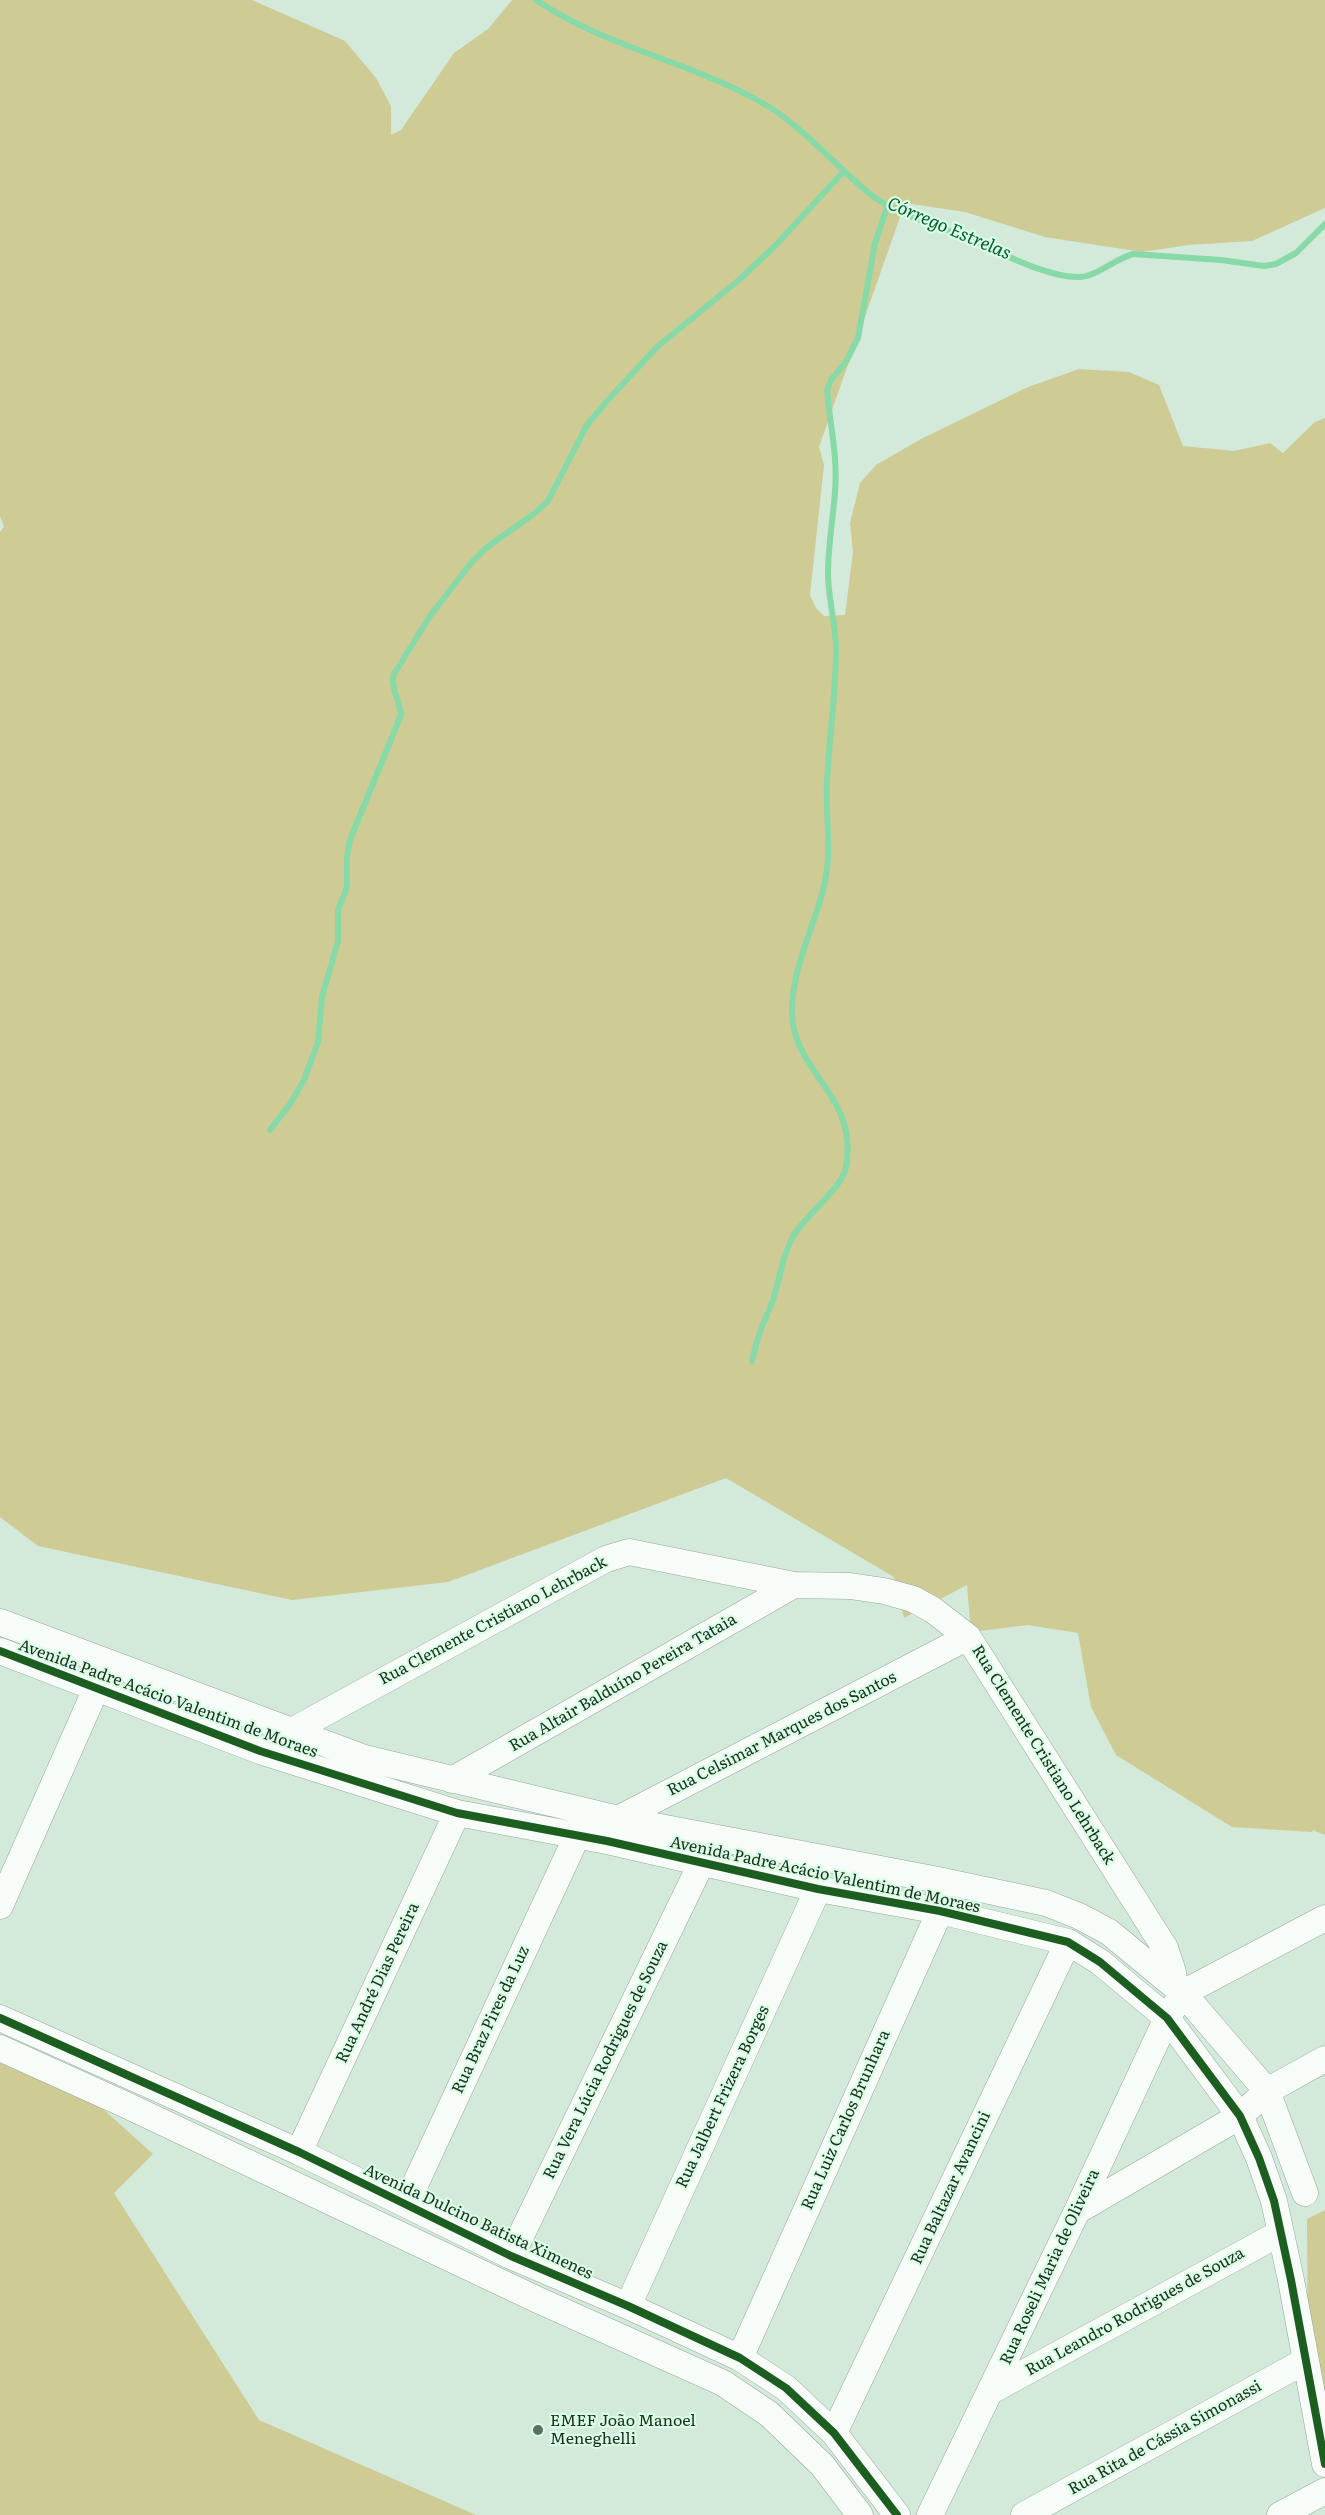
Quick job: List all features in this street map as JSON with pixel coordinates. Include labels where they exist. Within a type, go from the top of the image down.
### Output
[{"type":"street","name":"Rua Clemente Cristiano Lehrback","points":[[290,1732],[606,1559],[629,1552],[794,1585],[850,1586],[884,1591],[913,1599],[968,1637],[1166,1948],[1178,1989]]},
{"type":"street","name":"Rua Altair Balduíno Pereira Tataia","points":[[452,1780],[794,1585]]},
{"type":"street","name":"Avenida Padre Acácio Valentim de Moraes","points":[[0,1622],[364,1758],[452,1780],[612,1830],[701,1864],[818,1889],[940,1911],[1068,1942],[1100,1962],[1167,2018],[1240,2115],[1259,2158],[1274,2201],[1325,2464]]},
{"type":"street","name":"Rua Celsimar Marques dos Santos","points":[[612,1830],[968,1637]]},
{"type":"street","name":"Avenida Padre Acácio Valentim de Moraes","points":[[0,1651],[260,1751],[457,1813],[577,1836],[612,1830],[938,1880],[1046,1903],[1079,1916],[1109,1932],[1178,1989],[1267,2091],[1315,2189]]},
{"type":"street","points":[[0,1906],[107,1663]]},
{"type":"street","points":[[354,1781],[364,1758]]},
{"type":"street","name":"Rua André Dias Pereira","points":[[299,2152],[457,1813]]},
{"type":"street","name":"Rua Braz Pires da Luz","points":[[406,2204],[577,1836]]},
{"type":"street","name":"Rua Vera Lúcia Rodrigues de Souza","points":[[511,2256],[701,1864]]},
{"type":"street","name":"Rua Luiz Carlos Brunhara","points":[[740,2358],[940,1911],[938,1880]]},
{"type":"street","name":"Rua Jalbert Frizera Borges","points":[[628,2306],[818,1889]]},
{"type":"street","points":[[1178,1989],[1325,1918]]},
{"type":"street","name":"Rua Baltazar Avancini","points":[[834,2433],[1068,1942]]},
{"type":"street","name":"Rua Roseli Maria de Oliveira","points":[[930,2515],[1077,2211],[1167,2018],[1178,1989]]},
{"type":"street","name":"Avenida Dulcino Batista Ximenes","points":[[0,2018],[299,2152],[511,2256],[628,2306],[740,2358],[786,2388],[834,2433],[897,2515]]},
{"type":"street","points":[[0,2048],[135,2109],[538,2300],[723,2383],[769,2414],[822,2465],[860,2515]]},
{"type":"street","points":[[1077,2211],[1240,2115],[1267,2091],[1325,2059]]},
{"type":"street","points":[[1274,2201],[1315,2189]]},
{"type":"street","name":"Rua Leandro Rodrigues de Souza","points":[[991,2391],[1280,2233]]},
{"type":"street","name":"Rua Rita de Cássia Simonassi","points":[[1024,2515],[1305,2361]]},
{"type":"street","points":[[1280,2515],[1325,2491]]},
{"type":"shaded area","points":[[0,0],[252,0],[345,41],[376,78],[391,106],[391,135],[401,130],[454,53],[488,29],[512,0],[1325,0],[1325,208],[1252,241],[1188,245],[1142,252],[1045,237],[965,212],[905,203],[819,447],[824,465],[810,595],[816,608],[824,616],[845,615],[853,552],[850,523],[860,483],[876,465],[921,439],[1028,387],[1079,369],[1129,372],[1159,385],[1183,446],[1234,451],[1270,443],[1283,453],[1315,422],[1325,418],[1325,1835],[1313,1830],[1312,1832],[1232,1827],[1116,1755],[1091,1707],[1078,1633],[1028,1625],[971,1632],[967,1585],[904,1618],[894,1577],[726,1478],[448,1582],[292,1600],[38,1546],[0,1517],[0,532],[4,527],[0,516]]},
{"type":"shaded area","points":[[0,2052],[93,2100],[153,2154],[114,2193],[259,2420],[476,2515],[0,2515]]},
{"type":"shaded area","points":[[1325,2210],[1325,2416],[1308,2359],[1307,2219]]},
{"type":"waterway","name":"Córrego Estrelas","points":[[536,0],[589,30],[732,87],[759,101],[789,121],[870,194],[892,208],[1052,273],[1086,276],[1133,254],[1221,260],[1264,266],[1276,264],[1296,253],[1325,224]]},
{"type":"waterway","points":[[270,1130],[290,1104],[304,1080],[318,1042],[322,997],[338,941],[338,910],[347,887],[347,856],[350,840],[401,715],[393,684],[394,674],[430,616],[471,563],[486,548],[548,501],[587,425],[607,401],[657,347],[740,279],[775,246],[844,171]]},
{"type":"waterway","points":[[752,1361],[790,1242],[838,1183],[846,1167],[847,1142],[843,1121],[835,1102],[803,1052],[795,1034],[792,1013],[797,974],[821,898],[828,859],[827,782],[836,649],[828,573],[836,479],[827,390],[831,380],[846,362],[858,338],[875,243],[888,205]]},
{"type":"cycle path","points":[[0,1651],[260,1751],[457,1813],[607,1841],[818,1889],[940,1911],[1068,1942],[1100,1962],[1167,2018],[1240,2116],[1259,2158],[1274,2201],[1325,2464]]},
{"type":"cycle path","points":[[0,2018],[299,2152],[511,2256],[628,2306],[740,2358],[786,2388],[834,2433],[897,2515]]},
{"type":"place","name":"EMEF João Manoel Meneghelli","points":[[538,2430]]}]
